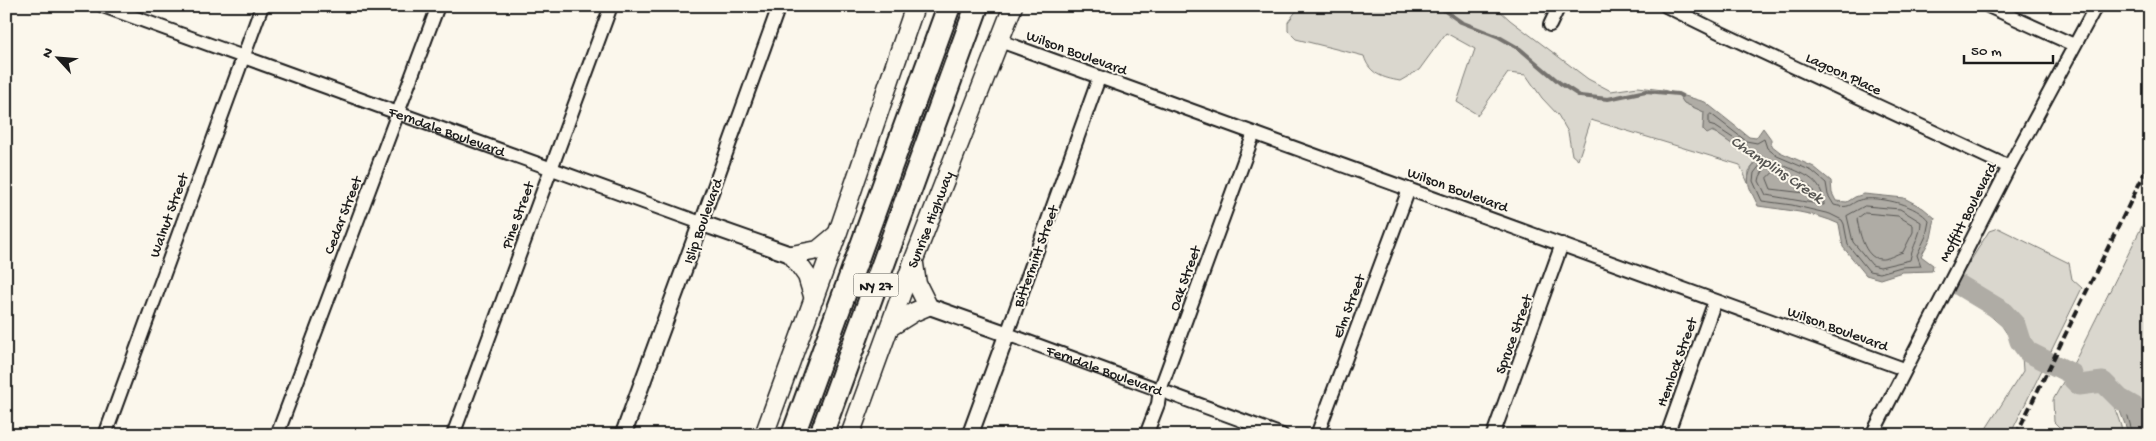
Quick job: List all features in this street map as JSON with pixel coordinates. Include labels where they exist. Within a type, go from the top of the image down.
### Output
[{"type":"highway","points":[[926,70],[939,6]]},
{"type":"highway","name":"NY 27","points":[[793,435],[949,6]]},
{"type":"highway","name":"Sunrise Highway","points":[[821,435],[977,6]]},
{"type":"highway","points":[[930,136],[994,6]]},
{"type":"main road","points":[[764,435],[838,232],[914,6]]},
{"type":"main road","name":"Sunrise Highway","points":[[850,435],[1012,6]]},
{"type":"main road","points":[[814,299],[807,276],[792,255],[818,250],[838,232]]},
{"type":"main road","points":[[890,327],[914,312],[928,306],[917,284],[914,262]]},
{"type":"street","name":"Ferndale Boulevard","points":[[103,6],[397,114],[792,255]]},
{"type":"street","name":"Walnut Street","points":[[104,435],[262,6]]},
{"type":"street","name":"Cedar Street","points":[[277,435],[438,6]]},
{"type":"street","name":"Pine Street","points":[[453,435],[611,6]]},
{"type":"street","name":"Islip Boulevard","points":[[624,435],[779,6]]},
{"type":"street","points":[[1550,24],[1559,6]]},
{"type":"street","name":"Lagoon Place","points":[[1666,6],[2009,167]]},
{"type":"street","points":[[1988,6],[2074,45]]},
{"type":"street","name":"Moffitt Boulevard","points":[[1872,435],[1904,369],[2009,167],[2096,6]]},
{"type":"street","name":"Wilson Boulevard","points":[[1000,41],[1904,369]]},
{"type":"street","name":"Bittermint Street","points":[[970,435],[1099,78]]},
{"type":"street","name":"Oak Street","points":[[1146,435],[1158,404],[1160,390],[1254,133]]},
{"type":"street","name":"Elm Street","points":[[1317,435],[1409,189]]},
{"type":"street","name":"Spruce Street","points":[[1493,435],[1562,244]]},
{"type":"street","name":"Hemlock Street","points":[[1667,435],[1715,301]]},
{"type":"street","name":"Ferndale Boulevard","points":[[928,306],[1282,435]]},
{"type":"shaded area","points":[[1300,6],[1499,6],[1498,9],[1510,20],[1588,79],[1611,91],[1638,87],[1678,94],[1684,103],[1704,112],[1703,129],[1723,137],[1755,158],[1756,162],[1749,171],[1748,183],[1740,165],[1591,120],[1578,160],[1572,155],[1568,132],[1558,115],[1542,98],[1526,75],[1508,73],[1478,115],[1457,102],[1475,49],[1446,33],[1419,70],[1400,81],[1394,80],[1382,77],[1373,71],[1364,56],[1296,39],[1288,31],[1288,22]]},
{"type":"shaded area","points":[[2150,210],[2150,407],[2120,390],[2112,400],[2124,435],[2067,435],[2054,422],[2053,400],[2078,355]]},
{"type":"shaded area","points":[[1998,228],[2069,263],[2072,279],[2082,288],[2010,435],[1982,435],[2023,371],[2022,356],[2002,326],[1985,311],[1953,289],[1989,231]]},
{"type":"water","points":[[1678,94],[1705,102],[1749,137],[1756,138],[1763,128],[1771,139],[1771,145],[1780,152],[1814,167],[1831,181],[1832,193],[1836,201],[1847,202],[1864,194],[1904,198],[1923,208],[1935,218],[1931,238],[1921,256],[1933,265],[1932,271],[1902,272],[1880,279],[1866,275],[1843,247],[1839,224],[1810,214],[1758,206],[1750,189],[1748,179],[1756,162],[1755,158],[1713,131],[1707,134],[1703,130],[1704,112],[1684,103]]},
{"type":"water","points":[[2114,395],[2150,413],[2150,435],[2129,435]]},
{"type":"waterway","name":"Champlins Creek","points":[[1438,6],[1461,22],[1499,37],[1520,49],[1560,83],[1580,96],[1608,99],[1646,91],[1682,96]]},
{"type":"waterway","name":"Champlins Creek","points":[[1959,285],[2002,311],[2015,325],[2020,341],[2028,352],[2072,374],[2073,379],[2079,385],[2103,382],[2120,399],[2150,416]]},
{"type":"railway","points":[[2016,435],[2150,162]]}]
